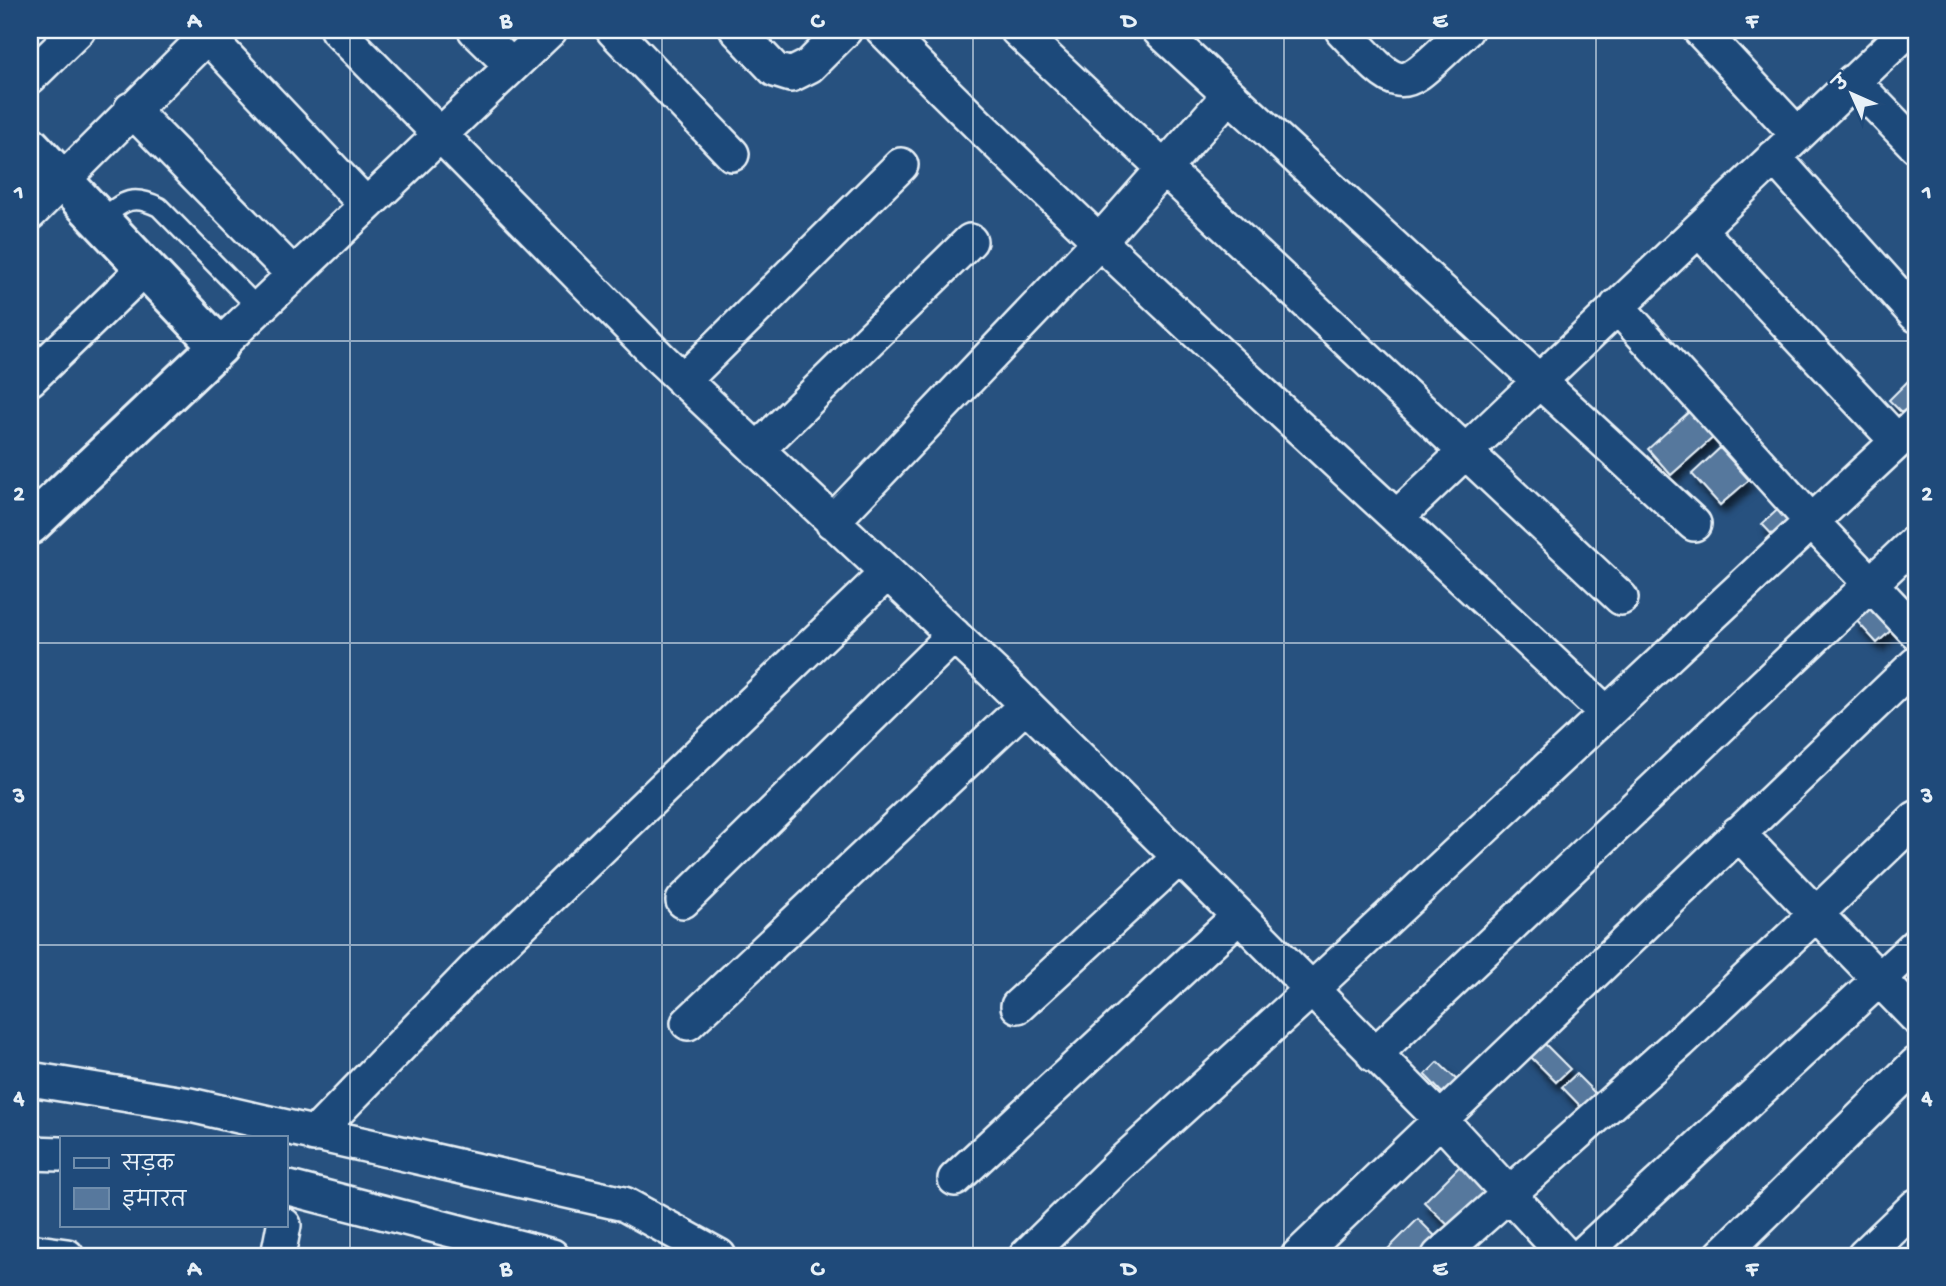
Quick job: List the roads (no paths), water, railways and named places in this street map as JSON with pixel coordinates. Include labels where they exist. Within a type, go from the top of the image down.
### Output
[{"type":"street","points":[[30,77],[78,30]]},
{"type":"street","points":[[337,30],[683,381],[954,635],[1180,857],[1439,1118],[1566,1256]]},
{"type":"street","points":[[475,30],[512,66]]},
{"type":"street","points":[[30,525],[550,30]]},
{"type":"street","points":[[613,30],[732,154]]},
{"type":"street","points":[[737,30],[775,70],[791,75],[808,66],[845,30]]},
{"type":"street","points":[[883,30],[1100,242],[1398,516],[1605,712]]},
{"type":"street","points":[[1017,30],[1621,598]]},
{"type":"street","points":[[1159,30],[1694,524]]},
{"type":"street","points":[[1342,30],[1377,68],[1389,78],[1401,82],[1414,77],[1466,30]]},
{"type":"street","points":[[1700,30],[1916,316]]},
{"type":"street","points":[[1398,516],[1537,380],[1700,230],[1785,145],[1908,30]]},
{"type":"street","points":[[30,213],[131,109],[210,33],[366,205]]},
{"type":"street","points":[[1853,81],[1916,146]]},
{"type":"street","points":[[832,522],[1100,242],[1228,96]]},
{"type":"street","points":[[131,109],[293,275]]},
{"type":"street","points":[[30,146],[219,346]]},
{"type":"street","points":[[683,381],[901,165]]},
{"type":"street","points":[[1026,1256],[1119,1164],[1312,989],[1907,432],[1700,230]]},
{"type":"street","points":[[757,450],[970,241]]},
{"type":"street","points":[[30,379],[145,268]]},
{"type":"street","points":[[1616,306],[1916,632]]},
{"type":"street","points":[[1374,1055],[1916,541]]},
{"type":"street","points":[[314,1135],[473,971],[887,573]]},
{"type":"street","points":[[683,901],[954,635]]},
{"type":"street","points":[[1298,1256],[1439,1118],[1916,664]]},
{"type":"street","points":[[688,1023],[1026,705]]},
{"type":"street","points":[[1439,1256],[1690,1032],[1916,818]]},
{"type":"street","points":[[1738,834],[1881,978],[1916,1017]]},
{"type":"street","points":[[1018,1006],[1180,857]]},
{"type":"street","points":[[955,1179],[1239,916]]},
{"type":"street","points":[[1581,1256],[1916,945]]},
{"type":"street","points":[[1721,1256],[1916,1064]]},
{"type":"street","points":[[30,1079],[190,1105],[314,1135],[502,1174],[624,1204],[719,1256]]},
{"type":"street","points":[[30,1153],[60,1154]]},
{"type":"street","points":[[287,1197],[552,1256]]},
{"type":"street","points":[[1864,1256],[1916,1206]]},
{"type":"street","points":[[278,1256],[284,1226]]},
{"type":"street","points":[[30,1251],[67,1256]]},
{"type":"lane","points":[[100,220],[123,202],[142,198],[159,207],[258,308]]}]
